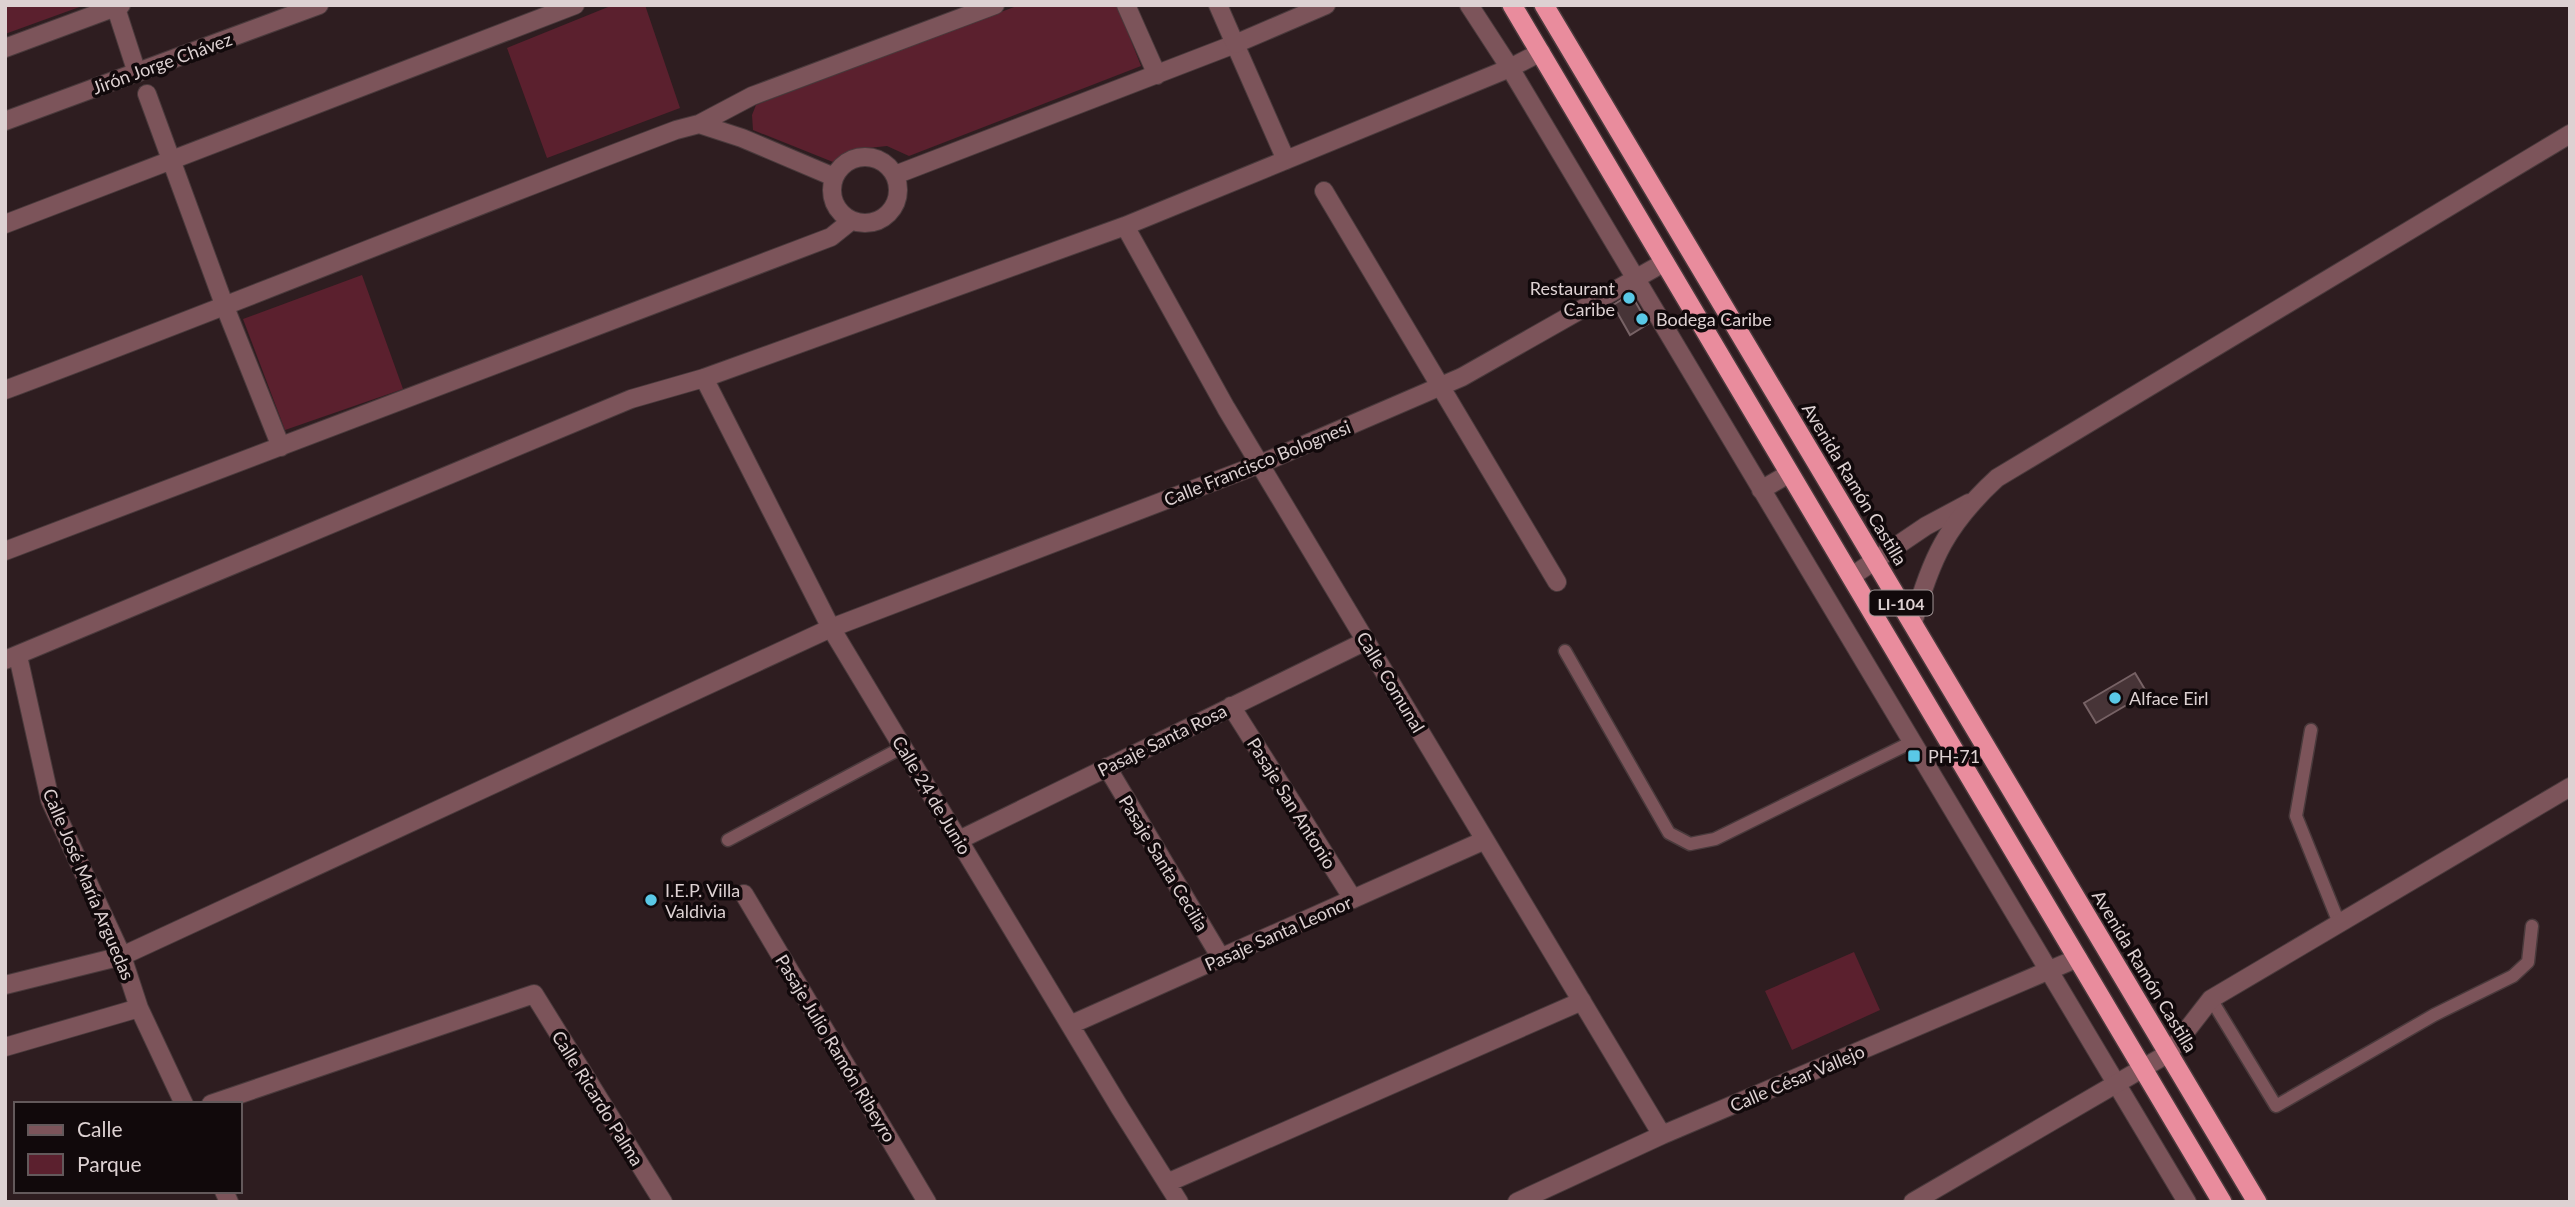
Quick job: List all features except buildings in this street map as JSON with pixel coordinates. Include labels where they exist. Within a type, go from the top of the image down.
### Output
[{"type":"highway","name":"LI-104","points":[[1512,5],[2222,1202]]},
{"type":"highway","name":"Avenida Ramón Castilla","points":[[1544,5],[2257,1202]]},
{"type":"street","name":"Jirón Jorge Chávez","points":[[5,121],[318,5]]},
{"type":"street","points":[[5,224],[575,5]]},
{"type":"street","points":[[5,390],[225,307],[491,200],[676,130],[699,124],[752,96],[995,5]]},
{"type":"street","points":[[1126,5],[1157,75]]},
{"type":"street","points":[[1218,5],[1286,160]]},
{"type":"street","points":[[895,175],[1157,75],[1326,5]]},
{"type":"street","points":[[1469,5],[1510,68],[2187,1202]]},
{"type":"street","points":[[5,48],[117,6],[136,73]]},
{"type":"street","points":[[11,658],[631,399],[704,378],[1125,226],[1510,68],[1541,52]]},
{"type":"street","points":[[147,94],[225,307],[281,447]]},
{"type":"street","points":[[699,124],[742,138],[834,177]]},
{"type":"street","points":[[1852,576],[1926,526],[1969,503],[1997,478],[2570,134]]},
{"type":"street","points":[[870,157],[880,160],[895,175],[898,195],[890,213],[872,223],[851,220],[836,207],[833,197],[834,177],[849,161],[870,157]]},
{"type":"street","points":[[1324,191],[1557,582]]},
{"type":"street","points":[[5,551],[831,237],[851,220]]},
{"type":"street","name":"Calle Comunal","points":[[1125,226],[1260,464],[1662,1135]]},
{"type":"street","name":"Calle Francisco Bolognesi","points":[[5,985],[122,956],[831,628],[1260,464],[1462,377],[1665,262]]},
{"type":"street","name":"Calle 24 de Junio","points":[[704,378],[831,628],[1179,1202]]},
{"type":"street","points":[[1761,490],[1790,473]]},
{"type":"street","points":[[1913,623],[1925,579],[1940,548],[1969,503]]},
{"type":"street","name":"Pasaje Santa Rosa","points":[[959,840],[1366,640]]},
{"type":"street","name":"Calle José María Arguedas","points":[[11,658],[50,800],[122,956],[139,1008],[183,1102]]},
{"type":"street","name":"Pasaje San Antonio","points":[[1231,706],[1353,899]]},
{"type":"street","points":[[1912,742],[1940,725]]},
{"type":"street","name":"Pasaje Santa Cecilia","points":[[1107,767],[1221,958]]},
{"type":"street","points":[[1913,1202],[2169,1053],[2211,999],[2570,788]]},
{"type":"street","name":"Pasaje Santa Leonor","points":[[1070,1025],[1485,840]]},
{"type":"street","name":"Pasaje Julio Ramón Ribeyro","points":[[744,894],[927,1202]]},
{"type":"street","name":"Calle César Vallejo","points":[[1517,1202],[1662,1135],[2078,958]]},
{"type":"street","name":"Calle Ricardo Palma","points":[[217,1102],[534,994],[663,1202]]},
{"type":"street","points":[[1167,1182],[1582,1001]]},
{"type":"street","points":[[5,1046],[139,1008]]},
{"type":"lane","points":[[1565,651],[1669,833],[1690,844],[1715,839],[1912,742]]},
{"type":"lane","points":[[2311,730],[2296,816],[2339,923]]},
{"type":"lane","points":[[727,840],[903,747]]},
{"type":"lane","points":[[2211,999],[2276,1106],[2434,1015],[2513,976],[2528,962],[2532,926]]},
{"type":"green space","points":[[5,5],[85,5],[5,34]]},
{"type":"green space","points":[[613,5],[645,5],[680,108],[547,158],[507,48]]},
{"type":"green space","points":[[1019,5],[1117,5],[1141,66],[909,156],[887,146],[868,148],[833,162],[753,130],[752,115],[756,105]]},
{"type":"green space","points":[[362,275],[403,389],[285,430],[243,319]]},
{"type":"green space","points":[[1854,952],[1880,1010],[1792,1050],[1765,991]]},
{"type":"place","name":"Restaurant Caribe","points":[[1629,298]]},
{"type":"place","name":"Bodega Caribe","points":[[1642,319]]},
{"type":"place","name":"Alface Eirl","points":[[2115,698]]},
{"type":"place","name":"PH-71","points":[[1914,756]]},
{"type":"place","name":"I.E.P. Villa Valdivia","points":[[651,900]]}]
